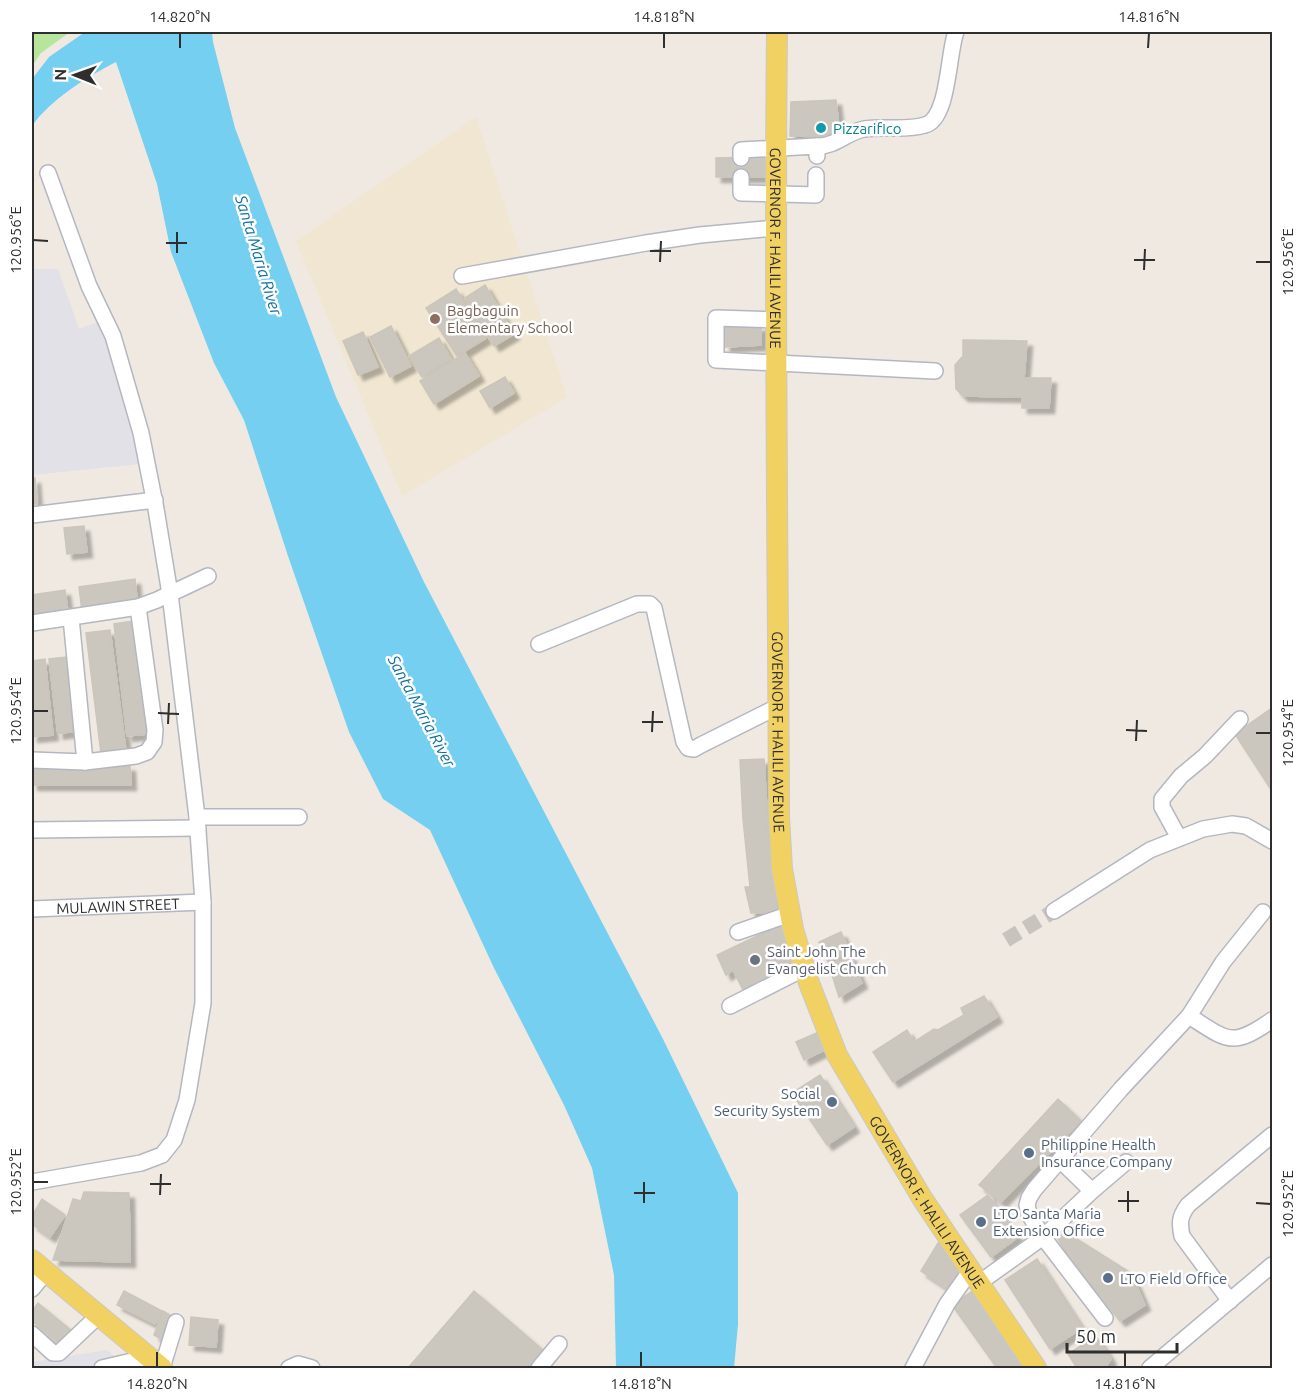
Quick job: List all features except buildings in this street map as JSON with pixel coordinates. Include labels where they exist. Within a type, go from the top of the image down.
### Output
[{"type":"main road","name":"GOVERNOR F. HALILI AVENUE","points":[[777,32],[775,228],[779,816],[782,869],[790,914],[804,968],[837,1054],[922,1198],[1036,1368]]},
{"type":"main road","points":[[39,1266],[158,1364]]},
{"type":"street","points":[[741,158],[741,150],[776,148],[817,151],[861,129],[930,124],[938,113],[943,97],[956,32]]},
{"type":"street","points":[[32,1182],[141,1163],[162,1155],[174,1140],[187,1100],[203,1003],[202,902],[197,823],[170,594],[155,500],[141,433],[113,336],[89,286],[48,172]]},
{"type":"street","points":[[741,177],[741,193],[816,195],[816,175]]},
{"type":"street","points":[[462,276],[646,243],[775,228]]},
{"type":"street","points":[[777,320],[716,318],[716,360],[935,371]]},
{"type":"street","points":[[32,515],[155,500]]},
{"type":"street","points":[[32,623],[138,607],[208,576]]},
{"type":"street","points":[[539,644],[637,604],[650,604],[654,608],[684,742],[688,748],[694,749],[701,746],[779,706]]},
{"type":"street","points":[[32,760],[86,762],[136,756],[147,752],[154,742],[155,730],[138,607]]},
{"type":"street","points":[[70,618],[86,762]]},
{"type":"street","points":[[1179,838],[1162,807],[1162,799],[1181,776],[1205,756],[1240,719]]},
{"type":"street","points":[[32,830],[299,817]]},
{"type":"street","points":[[1054,911],[1149,850],[1203,829],[1233,824],[1246,826],[1272,841]]},
{"type":"street","name":"MULAWIN STREET","points":[[32,909],[202,902]]},
{"type":"street","points":[[1105,1318],[1043,1237],[1029,1214],[1027,1205],[1029,1198],[1121,1089],[1190,1016],[1223,962],[1263,912]]},
{"type":"street","points":[[738,932],[790,914]]},
{"type":"street","points":[[730,1006],[804,968]]},
{"type":"street","points":[[1190,1016],[1223,1038],[1231,1040],[1240,1039],[1272,1020]]},
{"type":"street","points":[[1230,1301],[1182,1236],[1179,1223],[1181,1213],[1272,1135]]},
{"type":"street","points":[[1060,1160],[1092,1191]]},
{"type":"street","points":[[913,1368],[947,1304],[975,1277],[1043,1237],[1126,1162]]},
{"type":"street","points":[[1150,1368],[1272,1265]]},
{"type":"street","points":[[32,1289],[39,1266]]},
{"type":"street","points":[[32,1334],[53,1353],[59,1353],[98,1316]]},
{"type":"street","points":[[102,1368],[158,1364],[176,1322]]},
{"type":"street","points":[[539,1368],[559,1344]]},
{"type":"street","points":[[289,1368],[298,1364],[312,1368]]},
{"type":"shaded area","name":"Bagbaguin Elementary School","points":[[476,117],[567,397],[402,496],[296,241]]},
{"type":"shaded area","points":[[32,269],[58,269],[79,329],[100,321],[140,464],[32,475]]},
{"type":"shaded area","points":[[107,1350],[129,1368],[32,1368],[32,1362]]},
{"type":"green space","points":[[32,32],[70,32],[41,53],[32,66]]},
{"type":"water","name":"Santa Maria River","points":[[85,32],[212,32],[235,128],[336,397],[424,582],[663,1039],[738,1193],[738,1324],[734,1368],[616,1368],[614,1275],[592,1168],[564,1105],[494,968],[430,830],[383,799],[349,732],[244,420],[214,363],[171,252],[157,184],[116,62],[70,90],[49,107],[32,126],[32,79],[49,57]]},
{"type":"tunnel","points":[[1006,940],[1054,911]]},
{"type":"place","name":"Pizzarifico","points":[[821,128]]},
{"type":"place","name":"Bagbaguin Elementary School","points":[[435,319]]},
{"type":"place","name":"Saint John The Evangelist Church","points":[[755,960]]},
{"type":"place","name":"Social Security System","points":[[832,1102]]},
{"type":"place","name":"Philippine Health Insurance Company","points":[[1029,1153]]},
{"type":"place","name":"LTO Santa Maria Extension Office","points":[[981,1222]]},
{"type":"place","name":"LTO Field Office","points":[[1108,1278]]}]
